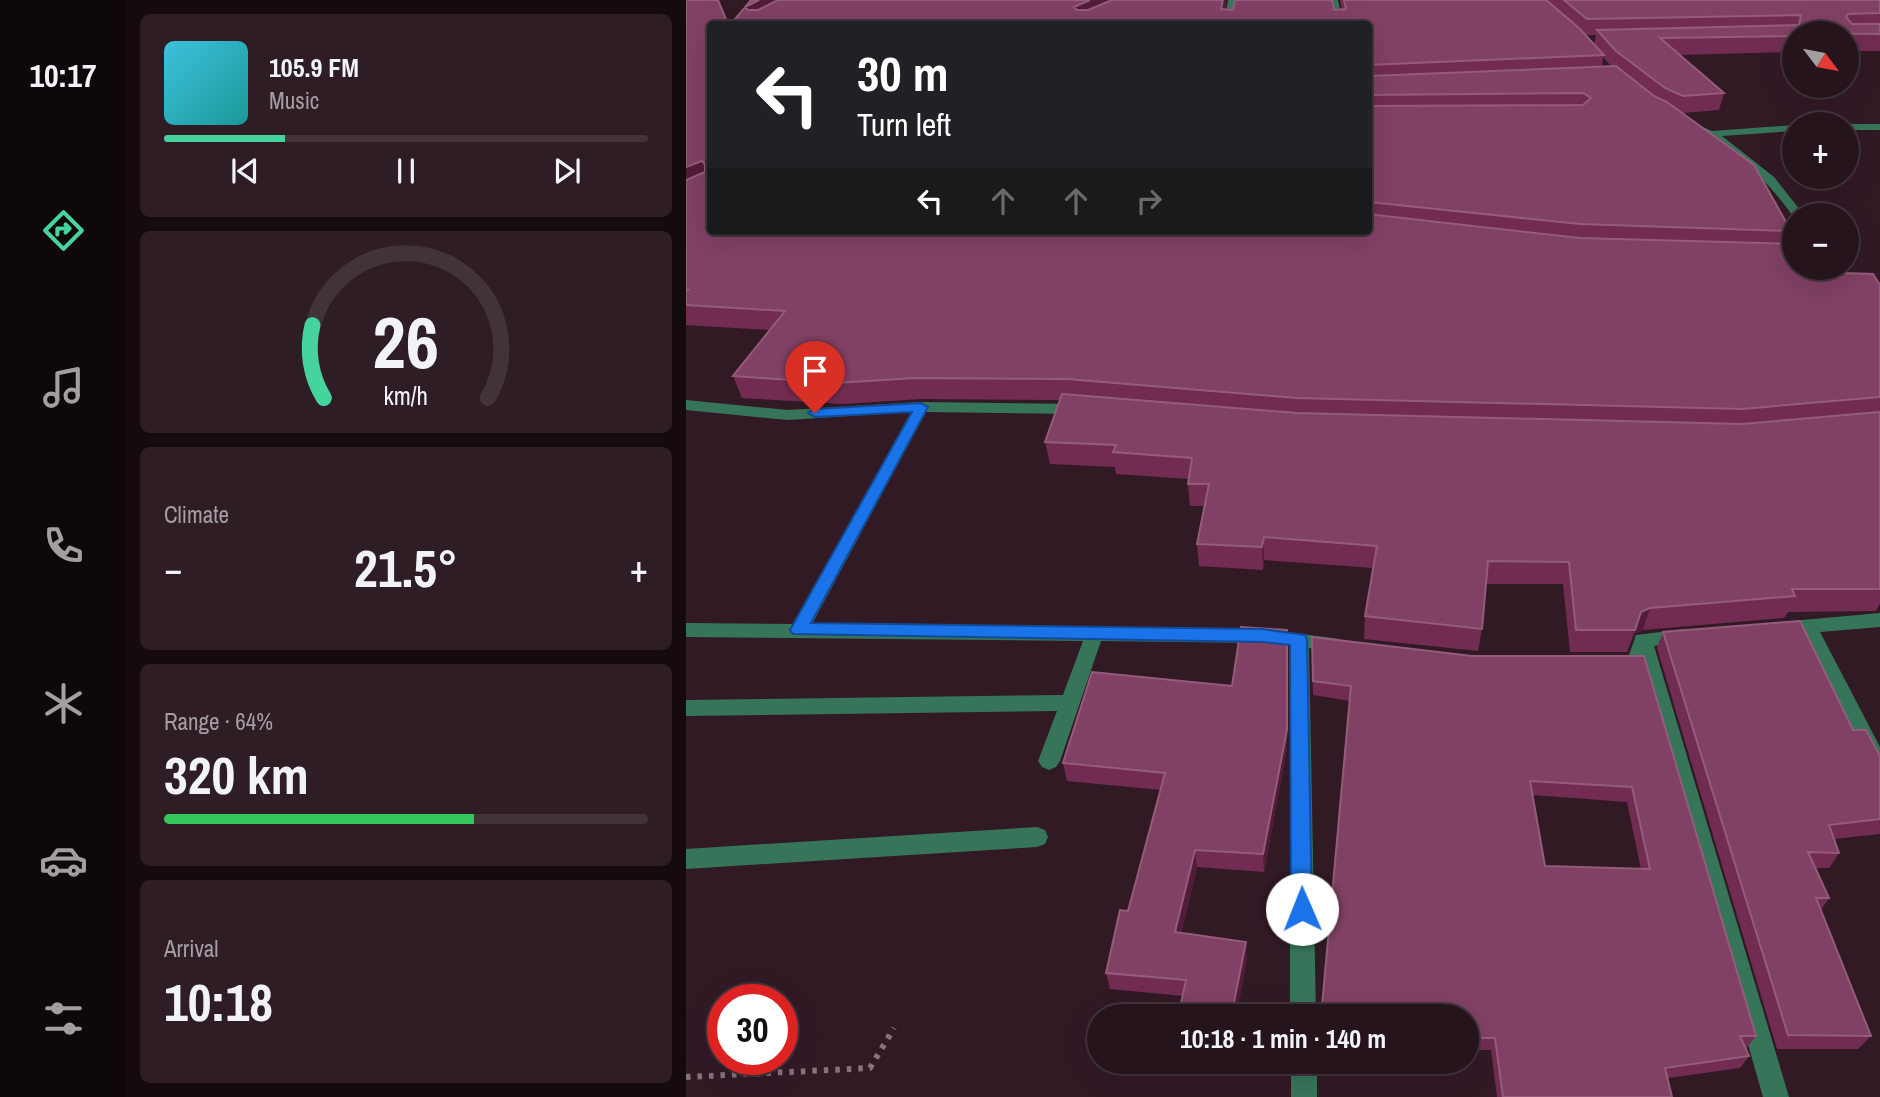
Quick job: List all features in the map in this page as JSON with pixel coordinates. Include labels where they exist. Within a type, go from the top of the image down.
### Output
[{"type":"street","points":[[1228,21],[1232,0]]},
{"type":"street","points":[[1334,0],[1338,21]]},
{"type":"street","points":[[1678,120],[1711,134],[1757,164],[1791,203]]},
{"type":"street","points":[[1859,127],[1880,127]]},
{"type":"street","points":[[1711,134],[1782,129]]},
{"type":"street","points":[[686,405],[788,415],[921,407],[1097,411]]},
{"type":"street","points":[[799,630],[921,407]]},
{"type":"street","points":[[1767,630],[1880,620]]},
{"type":"street","points":[[1808,627],[1880,768]]},
{"type":"street","points":[[686,630],[1262,636],[1351,646]]},
{"type":"street","points":[[1049,761],[1095,633]]},
{"type":"street","points":[[1643,640],[1698,635]]},
{"type":"street","points":[[1298,640],[1303,1004]]},
{"type":"street","points":[[1609,662],[1637,662],[1643,640]]},
{"type":"street","points":[[1643,640],[1776,1097]]},
{"type":"street","points":[[686,708],[1069,703]]},
{"type":"street","points":[[686,859],[1037,837]]},
{"type":"street","points":[[1304,1074],[1304,1097]]},
{"type":"path","points":[[686,1076],[870,1068],[894,1028]]},
{"type":"building","points":[[686,0],[718,0],[727,21],[707,21],[707,235],[1372,235],[1372,214],[1580,238],[1782,244],[1782,280],[1859,280],[1859,274],[1873,274],[1880,285],[1880,397],[1742,409],[1297,398],[1067,379],[915,378],[835,383],[733,376],[785,311],[686,305],[686,180],[705,172],[705,164],[702,161],[686,167]]},
{"type":"building","points":[[778,0],[1090,0],[1074,7],[1077,10],[1088,10],[1112,0],[1223,0],[1221,9],[1233,10],[1235,0],[1332,0],[1334,10],[1346,9],[1344,0],[1546,0],[1579,28],[1604,55],[1372,65],[1372,21],[733,21],[745,7],[748,10],[758,10]]},
{"type":"building","points":[[1564,0],[1880,0],[1880,13],[1848,14],[1846,17],[1849,21],[1800,21],[1801,15],[1587,19]]},
{"type":"building","points":[[1859,24],[1880,24],[1880,34],[1859,34]]},
{"type":"building","points":[[1782,25],[1782,36],[1660,38],[1724,93],[1683,96],[1665,88],[1616,51],[1597,30]]},
{"type":"building","points":[[1616,66],[1654,96],[1667,102],[1754,165],[1782,215],[1782,231],[1580,224],[1372,202],[1372,106],[1583,105],[1591,98],[1583,93],[1372,95],[1372,76]]},
{"type":"building","points":[[1062,394],[1297,413],[1742,424],[1880,412],[1880,589],[1792,589],[1795,596],[1650,608],[1641,612],[1635,630],[1576,630],[1569,562],[1488,561],[1482,629],[1365,616],[1377,546],[1264,537],[1262,547],[1197,544],[1209,484],[1188,484],[1192,458],[1113,452],[1116,445],[1045,442]]},
{"type":"building","points":[[1800,621],[1853,730],[1866,730],[1880,756],[1880,819],[1829,825],[1839,853],[1808,852],[1829,898],[1816,898],[1871,1036],[1788,1035],[1663,632]]},
{"type":"building","points":[[1241,627],[1287,630],[1287,730],[1263,854],[1195,850],[1175,932],[1246,942],[1234,1004],[1181,1004],[1186,980],[1106,973],[1120,910],[1128,911],[1165,773],[1063,763],[1092,672],[1232,686]]},
{"type":"building","points":[[1312,637],[1472,656],[1644,656],[1756,1036],[1740,1036],[1749,1056],[1665,1068],[1672,1097],[1503,1097],[1495,1038],[1479,1038],[1479,1004],[1322,1004],[1351,686],[1313,681]],"holes":[[[1530,781],[1632,787],[1650,869],[1545,866]]]},
{"type":"route","points":[[815,413],[921,407],[799,630],[1262,636],[1298,640],[1302,909]]}]
